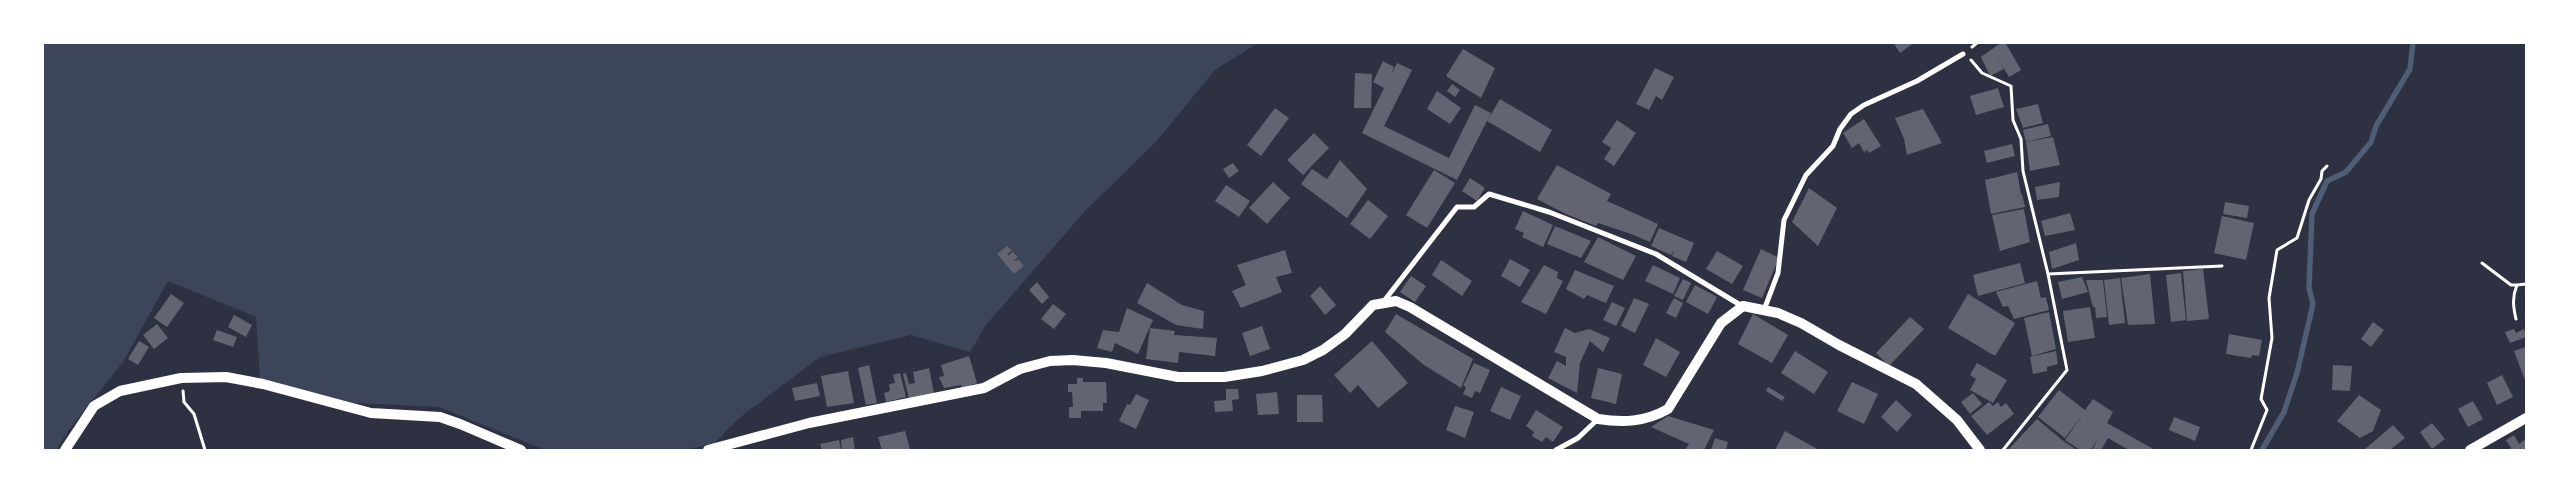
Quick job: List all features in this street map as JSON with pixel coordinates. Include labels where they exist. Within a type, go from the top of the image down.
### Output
[{"type":"main road","points":[[708,450],[809,423],[984,388],[1020,369],[1050,361],[1073,360],[1106,363],[1178,377],[1224,377],[1262,371],[1303,360],[1324,350],[1345,334],[1373,305],[1396,301],[1410,307],[1598,419],[1630,422],[1656,416],[1668,409],[1721,323],[1742,306],[1778,313],[1802,323],[1839,345],[1916,384],[1957,420],[1980,450]]},
{"type":"main road","points":[[65,450],[94,406],[120,391],[182,378],[226,377],[263,384],[371,414],[440,418],[460,424],[521,450]]},
{"type":"main road","points":[[2470,450],[2526,418]]},
{"type":"street","points":[[1764,310],[1778,273],[1784,220],[1791,204],[1806,175],[1833,146],[1840,130],[1851,114],[1864,105],[1917,81],[1964,54]]},
{"type":"street","points":[[1383,302],[1457,207],[1474,207],[1489,194],[1549,212],[1656,254],[1742,306]]},
{"type":"street","points":[[1556,450],[1578,438],[1598,419]]},
{"type":"path","points":[[1964,54],[1982,74],[2011,86],[2014,120],[2021,139],[2023,171],[2048,274],[2067,370],[2003,450]]},
{"type":"path","points":[[2251,450],[2267,410],[2261,399],[2272,338],[2269,298],[2277,250],[2298,238],[2310,200],[2321,179],[2322,171],[2327,166]]},
{"type":"path","points":[[2482,263],[2511,285],[2526,284]]},
{"type":"path","points":[[2048,274],[2222,266]]},
{"type":"path","points":[[2516,319],[2512,304],[2517,285]]},
{"type":"path","points":[[182,378],[184,402],[194,414],[205,450]]},
{"type":"shaded area","points":[[42,43],[1258,43],[1215,70],[1156,142],[1085,211],[986,325],[970,352],[911,335],[820,357],[738,419],[714,444],[683,450],[545,450],[439,407],[356,403],[260,380],[256,317],[168,281],[123,362],[68,431],[56,450],[43,450]]},
{"type":"building","points":[[1893,42],[1915,42],[1900,53]]},
{"type":"building","points":[[2002,42],[2005,42],[2021,70],[2009,77],[1998,58],[2004,69],[1990,76],[1981,57]]},
{"type":"building","points":[[1463,49],[1495,68],[1481,98],[1446,76]]},
{"type":"building","points":[[1383,61],[1394,67],[1391,75],[1397,63],[1412,70],[1384,126],[1449,158],[1475,105],[1491,113],[1457,180],[1362,133],[1384,88],[1373,82]]},
{"type":"building","points":[[1655,68],[1674,77],[1662,100],[1656,96],[1649,110],[1636,104]]},
{"type":"building","points":[[1355,73],[1372,74],[1371,108],[1354,108]]},
{"type":"building","points":[[1452,84],[1460,90],[1455,97],[1447,91]]},
{"type":"building","points":[[1998,88],[2004,107],[1976,115],[1970,96]]},
{"type":"building","points":[[1437,91],[1461,108],[1450,124],[1427,109]]},
{"type":"building","points":[[1500,99],[1552,130],[1540,152],[1487,121]]},
{"type":"building","points":[[2038,104],[2043,123],[2023,128],[2016,109]]},
{"type":"building","points":[[1275,108],[1289,118],[1261,156],[1247,145]]},
{"type":"building","points":[[1923,109],[1942,143],[1907,155],[1904,139],[1895,118]]},
{"type":"building","points":[[1864,119],[1881,146],[1869,153],[1867,150],[1864,152],[1859,143],[1852,148],[1843,133]]},
{"type":"building","points":[[1617,120],[1636,133],[1614,166],[1604,159],[1611,148],[1602,142]]},
{"type":"building","points":[[2048,124],[2051,136],[2026,142],[2023,130]]},
{"type":"building","points":[[1314,133],[1329,148],[1303,175],[1287,160]]},
{"type":"building","points":[[2053,137],[2060,165],[2030,171],[2026,142]]},
{"type":"building","points":[[2012,144],[2015,156],[1987,163],[1984,151]]},
{"type":"building","points":[[1340,160],[1367,189],[1347,218],[1301,184],[1312,169],[1327,179]]},
{"type":"building","points":[[1233,163],[1239,171],[1229,178],[1223,169]]},
{"type":"building","points":[[1557,165],[1611,194],[1607,201],[1658,224],[1650,242],[1598,223],[1596,226],[1566,214],[1537,199]]},
{"type":"building","points":[[1434,170],[1455,183],[1427,228],[1406,215]]},
{"type":"building","points":[[2017,172],[2021,194],[2007,197],[2022,194],[2025,207],[1991,214],[1985,180]]},
{"type":"building","points":[[1470,178],[1485,188],[1477,201],[1462,191]]},
{"type":"building","points":[[1273,182],[1290,198],[1267,224],[1249,208]]},
{"type":"building","points":[[2060,182],[2059,197],[2037,200],[2035,187]]},
{"type":"building","points":[[1226,185],[1250,201],[1239,217],[1215,201]]},
{"type":"building","points":[[1809,188],[1837,208],[1818,246],[1792,222]]},
{"type":"building","points":[[1368,200],[1388,216],[1370,239],[1350,224]]},
{"type":"building","points":[[2225,202],[2249,206],[2247,218],[2223,214]]},
{"type":"building","points":[[2024,209],[2030,242],[2000,251],[1992,215]]},
{"type":"building","points":[[1523,211],[1553,225],[1543,247],[1522,237],[1524,233],[1515,229]]},
{"type":"building","points":[[2070,213],[2075,230],[2045,236],[2041,221]]},
{"type":"building","points":[[2222,216],[2254,223],[2246,260],[2214,253]]},
{"type":"building","points":[[1555,226],[1591,241],[1581,258],[1547,244]]},
{"type":"building","points":[[1659,228],[1694,243],[1686,262],[1672,256],[1674,250],[1671,255],[1651,246]]},
{"type":"building","points":[[1598,237],[1636,256],[1623,280],[1584,262]]},
{"type":"building","points":[[2076,243],[2079,260],[2052,269],[2049,252]]},
{"type":"building","points":[[1007,246],[1012,250],[1007,254],[1008,256],[1013,252],[1018,257],[1013,261],[1019,260],[1024,266],[1014,274],[997,254]]},
{"type":"building","points":[[1761,249],[1779,258],[1762,298],[1743,290]]},
{"type":"building","points":[[1285,250],[1292,273],[1276,277],[1282,292],[1241,308],[1232,291],[1246,285],[1237,265]]},
{"type":"building","points":[[1717,251],[1743,266],[1732,284],[1706,269]]},
{"type":"building","points":[[1510,259],[1530,270],[1520,287],[1501,276]]},
{"type":"building","points":[[1441,260],[1472,281],[1462,296],[1432,275]]},
{"type":"building","points":[[2020,263],[2025,283],[1978,296],[1973,275]]},
{"type":"building","points":[[1544,265],[1558,272],[1557,278],[1563,281],[1546,314],[1521,302]]},
{"type":"building","points":[[1653,265],[1680,278],[1673,294],[1645,281]]},
{"type":"building","points":[[2203,269],[2209,319],[2187,321],[2183,271]]},
{"type":"building","points":[[1575,270],[1614,286],[1606,303],[1587,295],[1584,299],[1566,289]]},
{"type":"building","points":[[2181,273],[2186,320],[2171,322],[2166,275]]},
{"type":"building","points":[[2150,274],[2155,324],[2128,325],[2121,278]]},
{"type":"building","points":[[1411,276],[1426,286],[1415,302],[1400,292]]},
{"type":"building","points":[[2082,277],[2088,292],[2062,299],[2058,282]]},
{"type":"building","points":[[2120,278],[2125,323],[2109,325],[2104,280]]},
{"type":"building","points":[[1683,279],[1691,283],[1683,300],[1674,296]]},
{"type":"building","points":[[2086,280],[2103,280],[2107,317],[2096,318],[2095,307],[2093,307]]},
{"type":"building","points":[[2037,281],[2041,298],[2046,297],[2049,310],[2014,319],[2008,306],[2003,307],[1996,292]]},
{"type":"building","points":[[1037,282],[1049,297],[1042,304],[1029,290]]},
{"type":"building","points":[[1147,283],[1182,305],[1204,311],[1203,329],[1176,325],[1137,303]]},
{"type":"building","points":[[1695,285],[1717,297],[1708,314],[1686,302]]},
{"type":"building","points":[[1320,286],[1336,305],[1325,315],[1310,296]]},
{"type":"building","points":[[171,294],[184,303],[167,327],[154,318]]},
{"type":"building","points":[[1968,294],[2015,323],[1995,356],[1948,328]]},
{"type":"building","points":[[1634,298],[1649,304],[1635,333],[1621,326]]},
{"type":"building","points":[[1674,298],[1683,303],[1676,318],[1666,313]]},
{"type":"building","points":[[1612,302],[1625,308],[1616,326],[1603,320]]},
{"type":"building","points":[[1053,304],[1066,314],[1054,329],[1041,319]]},
{"type":"building","points":[[2090,307],[2095,338],[2068,342],[2063,311]]},
{"type":"building","points":[[1127,308],[1153,320],[1138,354],[1115,343],[1112,352],[1097,348],[1103,330],[1119,332]]},
{"type":"building","points":[[2049,312],[2056,349],[2032,356],[2024,318]]},
{"type":"building","points":[[1396,314],[1473,359],[1461,388],[1424,365],[1385,332]]},
{"type":"building","points":[[1753,314],[1788,335],[1772,363],[1738,344]]},
{"type":"building","points":[[234,315],[252,325],[246,337],[228,327]]},
{"type":"building","points":[[1910,317],[1924,329],[1889,366],[1876,353]]},
{"type":"building","points":[[2373,322],[2384,330],[2371,347],[2361,339]]},
{"type":"building","points":[[157,324],[168,338],[154,349],[143,335]]},
{"type":"building","points":[[1262,326],[1270,349],[1250,356],[1242,333]]},
{"type":"building","points":[[1150,328],[1175,331],[1174,335],[1217,338],[1215,356],[1179,352],[1178,363],[1146,359]]},
{"type":"building","points":[[1565,328],[1575,333],[1589,329],[1610,338],[1603,352],[1590,341],[1580,363],[1577,393],[1548,378],[1557,361],[1566,366],[1566,357],[1554,352]]},
{"type":"building","points":[[2514,329],[2516,333],[2524,329],[2526,337],[2510,343],[2505,332]]},
{"type":"building","points":[[217,330],[237,337],[233,347],[213,340]]},
{"type":"building","points":[[2229,334],[2262,340],[2259,356],[2252,355],[2251,358],[2226,354]]},
{"type":"building","points":[[1656,338],[1680,352],[1666,377],[1643,365]]},
{"type":"building","points":[[139,341],[149,347],[138,365],[128,359]]},
{"type":"building","points":[[1372,341],[1408,383],[1378,408],[1358,385],[1350,393],[1334,375]]},
{"type":"building","points":[[2525,347],[2526,350],[2526,383],[2514,351]]},
{"type":"building","points":[[1795,351],[1828,372],[1814,394],[1781,373]]},
{"type":"building","points":[[2056,351],[2058,364],[2047,367],[2047,371],[2033,374],[2030,357]]},
{"type":"building","points":[[969,356],[977,383],[962,388],[961,385],[944,388],[939,377],[944,376],[941,365]]},
{"type":"building","points":[[1474,363],[1490,370],[1480,393],[1475,391],[1472,398],[1463,394],[1466,387],[1463,386]]},
{"type":"building","points":[[1977,363],[2007,380],[1993,403],[1970,390],[1976,379],[1970,375]]},
{"type":"building","points":[[869,365],[877,403],[866,405],[858,368]]},
{"type":"building","points":[[2333,365],[2352,366],[2350,391],[2332,390]]},
{"type":"building","points":[[929,368],[934,393],[909,399],[903,374],[906,373],[909,384],[915,383],[913,372]]},
{"type":"building","points":[[1598,368],[1622,374],[1616,404],[1591,398]]},
{"type":"building","points":[[848,371],[854,403],[827,407],[821,376]]},
{"type":"building","points":[[900,373],[906,397],[886,402],[884,393],[890,391],[889,384],[895,383],[893,375]]},
{"type":"building","points":[[2502,375],[2513,397],[2497,405],[2487,383]]},
{"type":"building","points":[[1077,378],[1083,378],[1083,382],[1106,382],[1107,403],[1103,403],[1103,411],[1081,411],[1081,418],[1069,418],[1069,407],[1073,407],[1072,392],[1068,392],[1068,384],[1077,384]]},
{"type":"building","points":[[1852,382],[1878,394],[1864,424],[1837,411]]},
{"type":"building","points":[[817,383],[820,396],[795,401],[792,388]]},
{"type":"building","points":[[1501,387],[1521,396],[1510,420],[1490,411]]},
{"type":"building","points":[[1768,387],[1785,397],[1782,401],[1766,391]]},
{"type":"building","points":[[1226,389],[1238,389],[1239,399],[1232,400],[1233,411],[1215,412],[1214,401],[1226,400]]},
{"type":"building","points":[[2059,390],[2085,410],[2093,399],[2113,412],[2107,423],[2155,450],[2129,450],[2108,438],[2101,450],[2093,449],[2097,440],[2091,450],[2080,450],[2065,440],[2083,414],[2065,438],[2038,417]]},
{"type":"building","points":[[1277,392],[1279,414],[1258,415],[1256,394]]},
{"type":"building","points":[[1973,393],[1982,404],[1970,414],[1961,402]]},
{"type":"building","points":[[1136,394],[1149,400],[1136,429],[1119,421],[1127,404],[1130,405]]},
{"type":"building","points":[[1297,395],[1322,395],[1323,422],[1297,422]]},
{"type":"building","points":[[2359,395],[2381,410],[2373,431],[2360,438],[2337,421]]},
{"type":"building","points":[[1896,400],[1912,415],[1897,432],[1881,417]]},
{"type":"building","points":[[2473,401],[2483,419],[2468,427],[2458,409]]},
{"type":"building","points":[[1989,402],[1993,406],[1998,402],[2001,407],[2006,403],[2014,414],[1987,435],[1971,416]]},
{"type":"building","points":[[1455,406],[1474,412],[1465,438],[1446,430]]},
{"type":"building","points":[[1536,410],[1563,427],[1553,442],[1546,437],[1542,442],[1532,436],[1534,432],[1526,426]]},
{"type":"building","points":[[1668,416],[1714,430],[1704,450],[1685,450],[1689,444],[1651,427]]},
{"type":"building","points":[[2174,417],[2200,427],[2195,441],[2169,430]]},
{"type":"building","points":[[2037,419],[2062,440],[2077,450],[2008,450]]},
{"type":"building","points":[[2432,423],[2445,439],[2432,449],[2420,432]]},
{"type":"building","points":[[2393,425],[2405,438],[2390,450],[2364,450]]},
{"type":"building","points":[[905,431],[910,449],[882,450],[878,437]]},
{"type":"building","points":[[1785,431],[1819,450],[1775,450]]},
{"type":"building","points":[[2514,435],[2519,444],[2526,439],[2526,450],[2508,450],[2511,448],[2506,440]]},
{"type":"building","points":[[853,437],[855,450],[842,450],[841,440]]},
{"type":"building","points":[[1715,438],[1728,442],[1726,450],[1711,450]]},
{"type":"building","points":[[839,440],[841,450],[822,450],[820,444]]},
{"type":"waterway","points":[[2262,450],[2284,412],[2297,373],[2313,304],[2309,288],[2312,214],[2327,181],[2346,172],[2371,142],[2376,126],[2410,69],[2413,42]]}]
